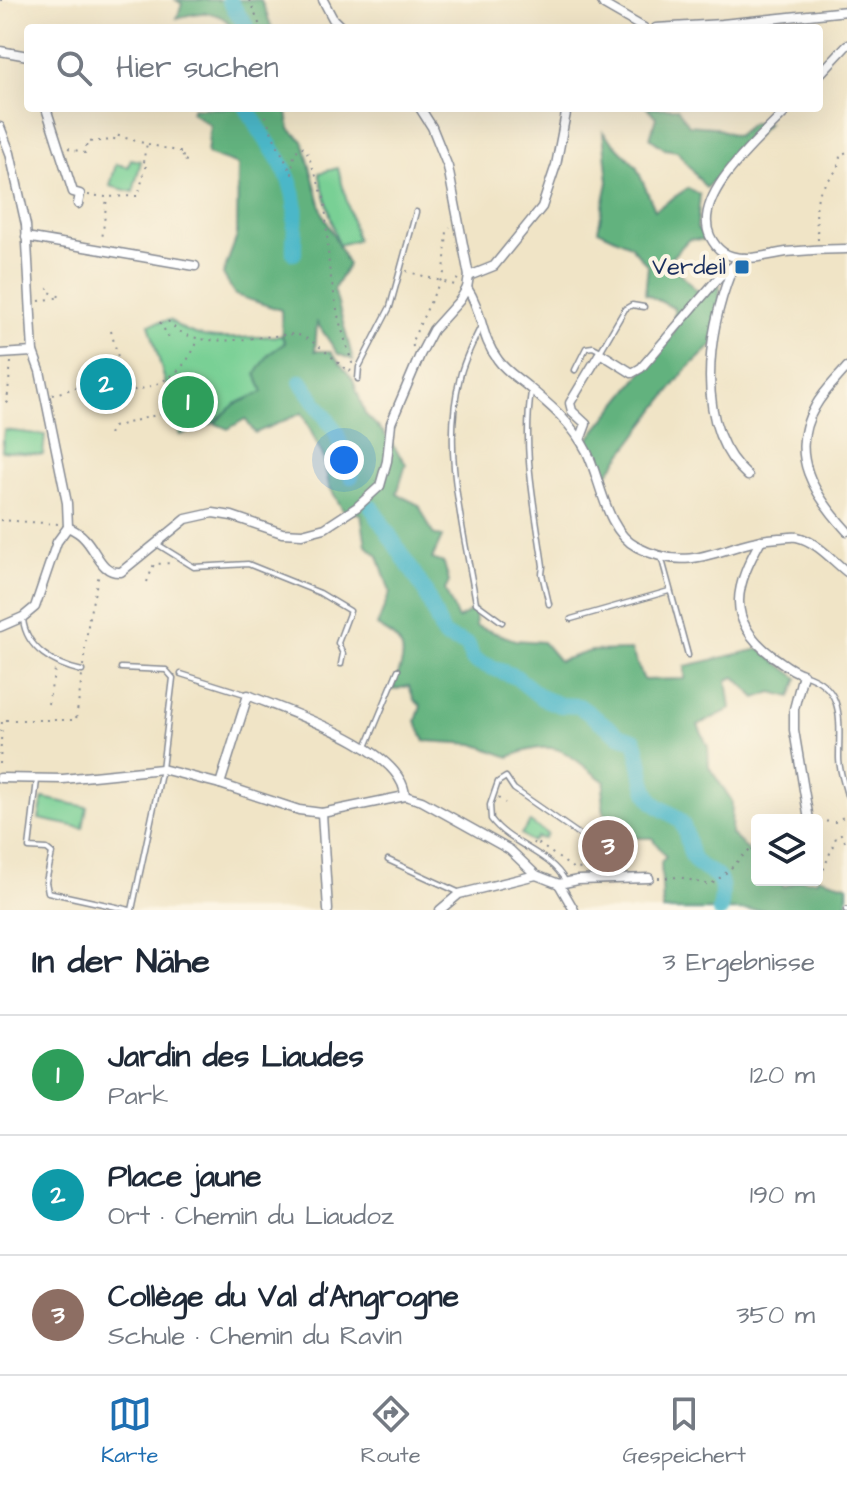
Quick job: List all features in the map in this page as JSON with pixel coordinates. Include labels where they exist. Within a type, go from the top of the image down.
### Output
[{"type":"street","points":[[323,0],[338,24]]},
{"type":"street","points":[[601,0],[604,5],[637,24]]},
{"type":"street","points":[[722,24],[847,11]]},
{"type":"street","points":[[823,71],[847,45]]},
{"type":"street","points":[[0,51],[24,55]]},
{"type":"street","points":[[47,112],[73,192],[80,194],[78,204]]},
{"type":"street","points":[[64,525],[82,535],[104,568],[113,573],[121,572],[186,519],[213,513],[291,534],[313,532],[325,528],[372,496],[385,474],[391,423],[420,355],[433,330],[460,300],[469,276],[448,167],[423,112]]},
{"type":"street","points":[[469,276],[494,266],[542,207],[556,165],[566,112]]},
{"type":"street","points":[[785,112],[716,187],[709,201],[706,221],[709,233],[718,250],[744,258],[818,249],[847,249]]},
{"type":"street","points":[[0,127],[10,153],[24,212],[33,352],[40,371],[67,503],[64,525],[35,607],[23,617],[0,627]]},
{"type":"street","points":[[0,156],[10,153]]},
{"type":"street","points":[[26,237],[195,266]]},
{"type":"street","points":[[732,256],[733,267],[717,313],[710,355],[710,389],[729,454],[748,476]]},
{"type":"street","points":[[580,440],[586,424],[572,411],[570,403],[600,352],[632,373],[641,368],[720,276],[744,258]]},
{"type":"street","points":[[467,288],[476,302],[484,337],[500,363],[565,419],[580,440],[620,534],[639,548],[685,560],[707,557],[761,539],[797,537],[813,544],[847,572]]},
{"type":"street","points":[[0,352],[13,357],[33,352]]},
{"type":"street","points":[[847,367],[816,405],[803,445],[806,470],[815,492],[847,531]]},
{"type":"street","points":[[761,539],[743,574],[738,592],[739,613],[748,633],[764,649],[794,672],[803,674],[794,709],[794,730],[808,814]]},
{"type":"street","points":[[220,784],[248,695],[366,747],[397,772],[405,796]]},
{"type":"street","points":[[0,778],[70,779],[162,769],[299,810],[322,813],[405,796],[422,801],[510,850],[536,875],[563,883],[649,878]]},
{"type":"street","points":[[322,813],[328,910]]},
{"type":"street","points":[[440,910],[459,894],[536,875]]},
{"type":"street","points":[[563,883],[574,910]]},
{"type":"lane","points":[[358,379],[359,367],[390,307],[416,212]]},
{"type":"lane","points":[[575,370],[586,348],[593,347],[600,352],[625,309],[632,305],[644,307]]},
{"type":"lane","points":[[481,326],[460,377],[453,422],[455,473],[476,603],[502,622]]},
{"type":"lane","points":[[532,390],[526,431],[527,454],[542,574],[549,604]]},
{"type":"lane","points":[[155,543],[194,567],[248,564],[320,593],[350,611],[338,643],[343,654],[341,664]]},
{"type":"lane","points":[[661,556],[688,655]]},
{"type":"lane","points":[[571,619],[669,591]]},
{"type":"lane","points":[[23,617],[24,631],[46,657],[58,664],[82,668]]},
{"type":"lane","points":[[37,778],[29,848],[47,849],[52,853],[46,882],[48,892],[131,910],[162,769],[172,674],[166,670],[121,668]]},
{"type":"lane","points":[[366,747],[398,670]]},
{"type":"lane","points":[[181,674],[248,695]]},
{"type":"lane","points":[[803,674],[813,677],[831,691],[839,708],[839,761],[847,795]]},
{"type":"lane","points":[[563,883],[554,865],[512,838],[491,819],[490,805],[498,782],[506,777],[514,789],[580,835]]},
{"type":"lane","points":[[388,860],[459,894]]},
{"type":"lane","points":[[569,901],[581,910]]},
{"type":"path","points":[[0,0],[8,1]]},
{"type":"path","points":[[249,0],[259,24]]},
{"type":"path","points":[[619,0],[626,4]]},
{"type":"path","points":[[168,321],[181,334],[199,339],[295,334],[312,342],[350,372],[352,363],[339,320],[329,267],[325,201],[306,149],[300,146],[294,155],[292,174],[264,112]]},
{"type":"path","points":[[59,149],[85,153],[87,142],[114,140],[115,135],[180,152],[179,156],[187,157],[185,163],[188,163]]},
{"type":"path","points":[[80,194],[138,196],[147,162],[143,161],[147,144]]},
{"type":"path","points":[[818,249],[816,207],[820,191],[840,164],[840,155],[847,152]]},
{"type":"path","points":[[83,247],[85,240],[102,241],[107,197]]},
{"type":"path","points":[[416,350],[412,347],[412,341],[444,273],[447,231],[452,225]]},
{"type":"path","points":[[401,269],[455,285],[460,268]]},
{"type":"path","points":[[34,302],[46,300],[61,297],[48,290],[46,300]]},
{"type":"path","points":[[160,322],[170,340]]},
{"type":"path","points":[[111,331],[121,368],[114,371],[122,392],[163,383],[184,367],[199,339]]},
{"type":"path","points":[[12,407],[7,402],[13,357]]},
{"type":"path","points":[[50,395],[94,382]]},
{"type":"path","points":[[109,434],[113,427],[163,413]]},
{"type":"path","points":[[0,520],[64,525]]},
{"type":"path","points":[[147,582],[154,564],[186,562]]},
{"type":"path","points":[[0,764],[2,720],[76,720],[89,617],[99,572]]},
{"type":"path","points":[[48,704],[52,677],[58,664]]},
{"type":"path","points":[[823,821],[835,822],[847,815]]},
{"type":"path","points":[[823,871],[837,835],[841,834],[847,845]]},
{"type":"path","points":[[535,841],[574,869],[587,869]]},
{"type":"path","points":[[630,879],[631,861],[625,846],[631,845]]},
{"type":"path","points":[[649,878],[679,877],[710,885],[728,873],[741,855],[751,848]]},
{"type":"green space","points":[[176,0],[261,0],[270,24],[229,24],[218,15],[198,13],[177,18],[182,4]]},
{"type":"green space","points":[[191,112],[287,112],[290,129],[303,141],[323,214],[348,265],[334,289],[353,360],[338,354],[317,323],[315,351],[330,351],[353,380],[365,414],[383,432],[406,464],[397,494],[419,505],[433,534],[442,537],[432,559],[444,563],[449,582],[445,590],[458,619],[475,609],[476,626],[515,640],[543,642],[559,661],[591,651],[631,650],[644,680],[685,679],[685,666],[759,649],[798,678],[791,697],[772,692],[756,698],[735,677],[727,680],[731,709],[698,725],[708,747],[709,767],[732,801],[731,834],[751,853],[751,886],[823,886],[823,879],[847,885],[847,910],[663,910],[661,862],[666,857],[652,838],[625,838],[606,827],[602,797],[605,782],[570,756],[551,748],[539,748],[509,757],[474,744],[425,741],[416,721],[421,706],[414,700],[409,686],[392,690],[402,653],[396,639],[377,626],[390,592],[378,556],[366,545],[361,514],[343,510],[329,486],[323,456],[302,413],[255,433],[245,419],[228,429],[214,423],[235,404],[263,392],[256,374],[269,354],[285,343],[281,310],[235,295],[223,274],[237,236],[238,165],[207,154],[210,125]]},
{"type":"green space","points":[[651,112],[680,112],[689,125],[714,127],[736,136],[752,123],[768,123],[706,188],[677,151],[665,149],[650,138],[656,117]]},
{"type":"green space","points":[[603,132],[636,166],[655,210],[688,188],[700,195],[697,228],[707,240],[689,239],[668,261],[697,291],[720,285],[718,340],[685,371],[607,474],[587,441],[674,333],[674,308],[645,294],[648,266],[630,245],[598,230],[608,182]]},
{"type":"green space","points":[[131,159],[141,161],[133,192],[110,186],[116,164],[128,167]]},
{"type":"green space","points":[[338,168],[357,240],[338,245],[319,173]]},
{"type":"green space","points":[[170,320],[195,334],[208,337],[282,336],[285,343],[269,354],[263,392],[235,404],[214,423],[180,435],[149,324]]},
{"type":"green space","points":[[4,430],[45,435],[43,455],[2,451]]},
{"type":"green space","points":[[43,798],[87,807],[83,828],[39,819]]},
{"type":"green space","points":[[530,822],[547,834],[543,839],[537,837],[532,842],[521,834]]},
{"type":"waterway","points":[[229,0],[244,24]]},
{"type":"waterway","points":[[249,112],[288,177],[295,209],[294,253]]},
{"type":"waterway","points":[[301,382],[336,432],[351,476]]},
{"type":"waterway","points":[[372,508],[425,591],[444,636],[468,645],[473,660],[516,677],[542,698],[560,705],[579,706],[619,735],[634,740],[651,799],[680,821],[692,856],[718,878],[722,895],[720,910]]},
{"type":"place","name":"Verdeil","points":[[742,267]]},
{"type":"place","name":"Place jaune","points":[[106,384]]},
{"type":"place","name":"Jardin des Liaudes","points":[[188,402]]},
{"type":"place","name":"Collège du Val d'Angrogne","points":[[608,846]]}]
